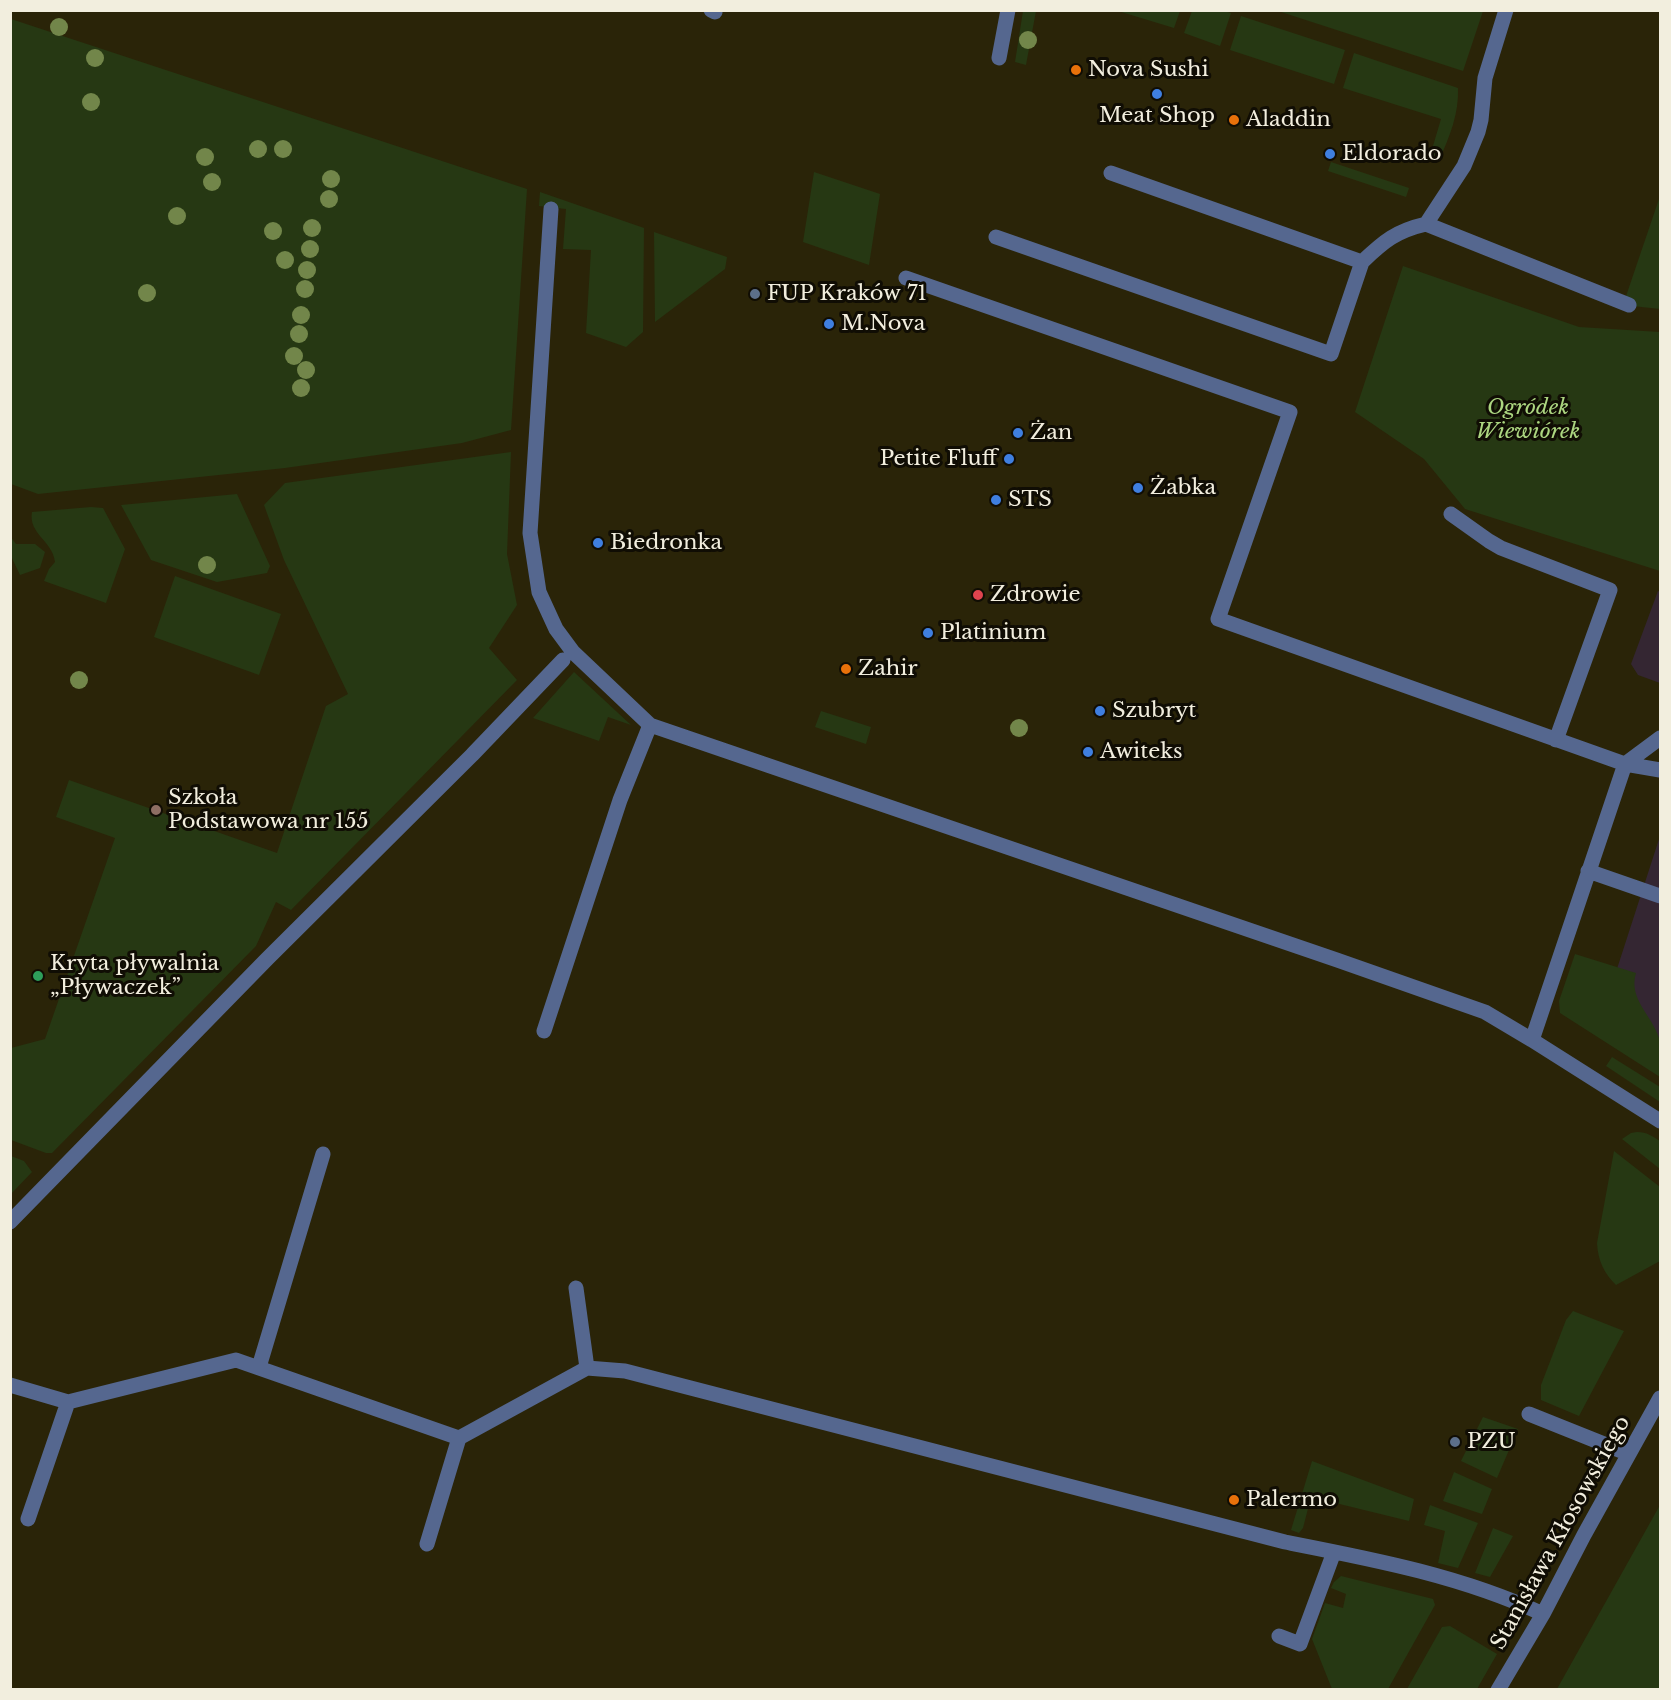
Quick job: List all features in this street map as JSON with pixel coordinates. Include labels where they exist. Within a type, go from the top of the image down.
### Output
[{"type":"street","points":[[999,58],[1008,10]]},
{"type":"street","points":[[1426,224],[1464,166],[1478,132],[1485,78],[1506,10]]},
{"type":"street","points":[[1111,173],[1362,262]]},
{"type":"street","points":[[551,209],[530,533],[538,592],[556,629],[573,652],[650,725],[1485,1012],[1660,1121]]},
{"type":"street","points":[[996,237],[1330,354],[1362,262],[1384,242],[1410,228],[1426,224],[1629,305]]},
{"type":"street","points":[[906,278],[1290,412],[1218,619],[1625,764],[1660,770]]},
{"type":"street","points":[[1450,514],[1501,548],[1610,590],[1556,740]]},
{"type":"street","points":[[10,1222],[563,660]]},
{"type":"street","points":[[544,1031],[620,800],[650,725]]},
{"type":"street","points":[[1532,1040],[1625,764],[1660,738]]},
{"type":"street","points":[[1588,871],[1660,896]]},
{"type":"street","points":[[259,1367],[323,1154]]},
{"type":"street","points":[[576,1288],[587,1368]]},
{"type":"street","points":[[10,1385],[68,1402],[236,1360],[459,1438]]},
{"type":"street","points":[[427,1544],[459,1438],[587,1368],[625,1371],[1274,1539],[1457,1581],[1510,1599],[1543,1614]]},
{"type":"street","name":"Stanisława Kłosowskiego","points":[[1498,1689],[1543,1614],[1584,1534],[1660,1398]]},
{"type":"street","points":[[28,1519],[68,1402]]},
{"type":"street","points":[[1529,1414],[1629,1454]]},
{"type":"street","points":[[1279,1636],[1300,1644],[1334,1552]]},
{"type":"shaded area","points":[[1658,591],[1660,592],[1660,683],[1638,675],[1631,664]]},
{"type":"shaded area","points":[[1660,836],[1660,1058],[1615,975]]},
{"type":"green space","points":[[1180,10],[1174,28],[1118,11]]},
{"type":"green space","points":[[1023,11],[1036,11],[1026,65],[1015,62]]},
{"type":"green space","points":[[1192,11],[1231,13],[1220,46],[1184,33]]},
{"type":"green space","points":[[1278,11],[1483,11],[1463,71]]},
{"type":"green space","points":[[1241,16],[1345,50],[1334,84],[1230,50]]},
{"type":"green space","points":[[11,19],[527,189],[511,430],[462,443],[285,468],[38,494],[11,484]]},
{"type":"green space","points":[[1354,53],[1458,88],[1453,124],[1440,158],[1430,156],[1441,119],[1343,88]]},
{"type":"green space","points":[[1331,162],[1409,188],[1406,197],[1328,171]]},
{"type":"green space","points":[[814,172],[880,194],[869,265],[803,242]]},
{"type":"green space","points":[[540,192],[644,228],[643,332],[626,347],[586,333],[591,250],[563,249],[566,209],[539,206]]},
{"type":"green space","points":[[1660,196],[1660,309],[1623,305]]},
{"type":"green space","points":[[654,232],[727,257],[725,269],[655,322]]},
{"type":"green space","name":"Ogródek Wiewiórek","points":[[1403,266],[1579,327],[1660,332],[1660,571],[1465,509],[1424,459],[1355,412]]},
{"type":"green space","points":[[511,452],[507,554],[517,605],[489,648],[517,680],[291,910],[276,902],[256,946],[52,1153],[46,1153],[11,1140],[11,1048],[45,1039],[115,838],[56,817],[69,780],[277,853],[326,706],[348,694],[284,560],[264,505],[285,483]]},
{"type":"green space","points":[[237,494],[270,566],[267,573],[217,582],[151,560],[121,505]]},
{"type":"green space","points":[[103,508],[125,549],[106,603],[44,581],[55,562],[50,548],[37,532],[32,520],[32,512]]},
{"type":"green space","points":[[10,536],[16,544],[35,544],[45,552],[40,568],[20,575],[11,556]]},
{"type":"green space","points":[[175,576],[281,614],[259,675],[154,637]]},
{"type":"green space","points":[[574,672],[631,725],[608,717],[599,741],[533,718]]},
{"type":"green space","points":[[821,711],[871,727],[866,744],[815,727]]},
{"type":"green space","points":[[1575,954],[1636,973],[1635,991],[1656,1030],[1660,1043],[1660,1077],[1560,1013],[1559,1001]]},
{"type":"green space","points":[[1612,1057],[1660,1087],[1660,1102],[1606,1066]]},
{"type":"green space","points":[[1637,1132],[1660,1141],[1660,1169],[1622,1139]]},
{"type":"green space","points":[[1614,1151],[1660,1187],[1660,1261],[1616,1285],[1602,1266],[1597,1243]]},
{"type":"green space","points":[[11,1156],[24,1161],[32,1172],[11,1194]]},
{"type":"green space","points":[[1573,1311],[1624,1331],[1579,1416],[1541,1400],[1541,1385],[1566,1320]]},
{"type":"green space","points":[[1483,1417],[1518,1429],[1497,1478],[1461,1461]]},
{"type":"green space","points":[[1312,1461],[1414,1499],[1409,1521],[1311,1497],[1303,1528],[1299,1533],[1291,1530]]},
{"type":"green space","points":[[1454,1472],[1492,1489],[1482,1514],[1443,1501]]},
{"type":"green space","points":[[1430,1505],[1478,1523],[1458,1568],[1438,1563],[1445,1531],[1424,1525]]},
{"type":"green space","points":[[1660,1505],[1660,1689],[1557,1689]]},
{"type":"green space","points":[[1493,1528],[1513,1536],[1490,1577],[1475,1573]]},
{"type":"green space","points":[[1341,1576],[1433,1599],[1435,1605],[1388,1689],[1332,1689],[1312,1639],[1325,1603],[1343,1608],[1346,1594],[1331,1588]]},
{"type":"green space","points":[[1450,1626],[1497,1654],[1477,1689],[1407,1689],[1442,1627]]},
{"type":"place","name":"Nova Sushi","points":[[1076,70]]},
{"type":"place","name":"Meat Shop","points":[[1157,94]]},
{"type":"place","name":"Aladdin","points":[[1234,120]]},
{"type":"place","name":"Eldorado","points":[[1330,154]]},
{"type":"place","name":"FUP Kraków 71","points":[[755,294]]},
{"type":"place","name":"M.Nova","points":[[829,324]]},
{"type":"place","name":"Żan","points":[[1018,433]]},
{"type":"place","name":"Petite Fluff","points":[[1009,459]]},
{"type":"place","name":"Żabka","points":[[1138,488]]},
{"type":"place","name":"STS","points":[[996,500]]},
{"type":"place","name":"Biedronka","points":[[598,543]]},
{"type":"place","name":"Zdrowie","points":[[978,595]]},
{"type":"place","name":"Platinium","points":[[928,633]]},
{"type":"place","name":"Zahir","points":[[846,669]]},
{"type":"place","name":"Szubryt","points":[[1100,711]]},
{"type":"place","name":"Awiteks","points":[[1088,752]]},
{"type":"place","name":"Szkoła Podstawowa nr 155","points":[[156,810]]},
{"type":"place","name":"Kryta pływalnia „Pływaczek”","points":[[38,976]]},
{"type":"place","name":"PZU","points":[[1455,1442]]},
{"type":"place","name":"Palermo","points":[[1234,1500]]}]
